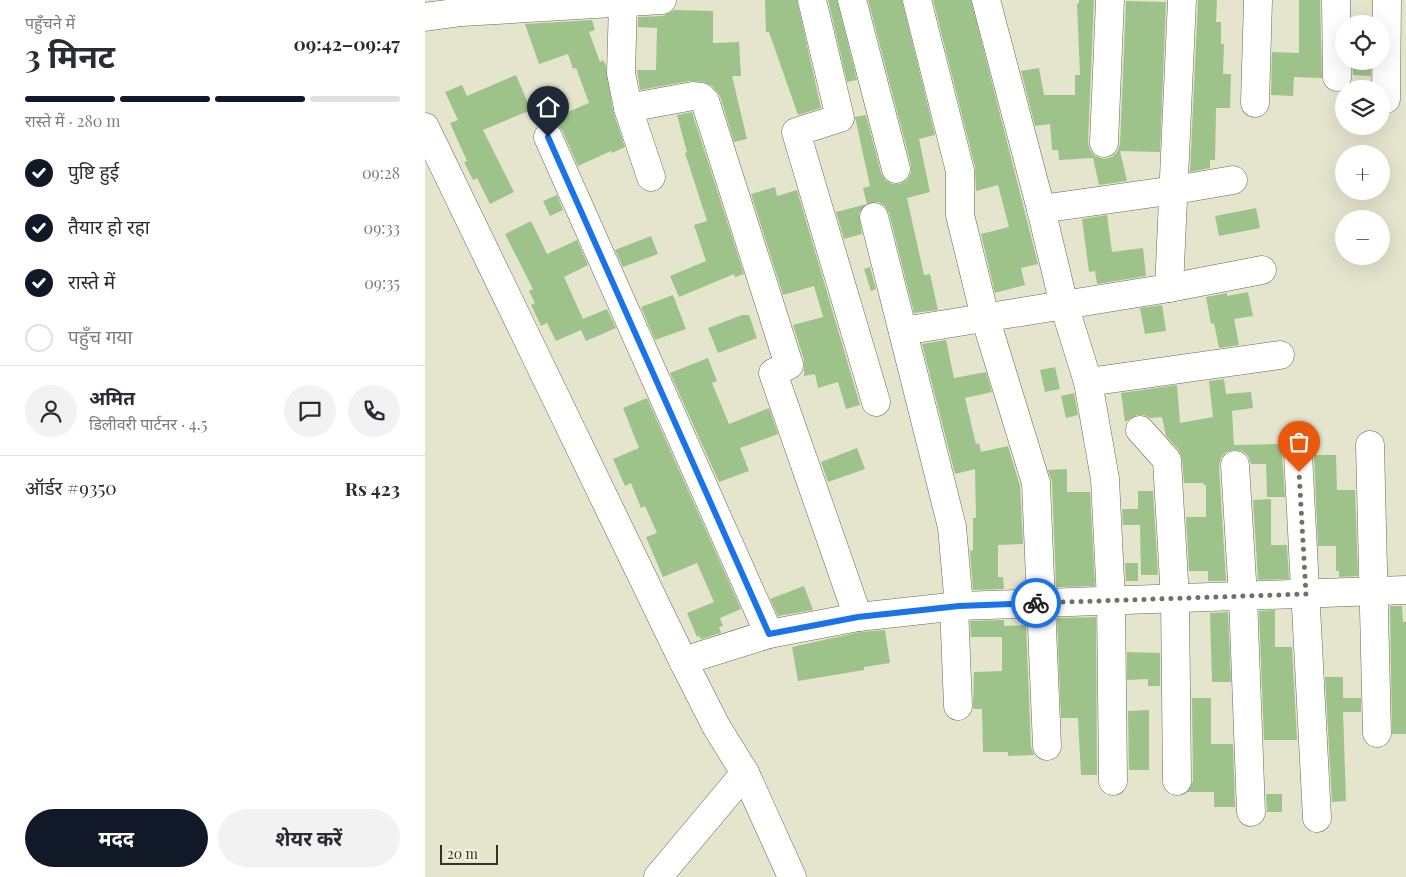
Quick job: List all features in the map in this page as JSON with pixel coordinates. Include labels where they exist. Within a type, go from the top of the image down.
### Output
[{"type":"street","points":[[425,17],[463,6],[662,0]]},
{"type":"street","points":[[811,0],[840,118],[797,132],[876,402]]},
{"type":"street","points":[[852,0],[896,169]]},
{"type":"street","points":[[917,0],[960,171],[960,215],[985,317],[1036,483],[1047,746]]},
{"type":"street","points":[[986,0],[1041,209],[1064,305],[1088,382],[1105,479],[1111,600],[1113,782]]},
{"type":"street","points":[[1104,143],[1110,0]]},
{"type":"street","points":[[1169,288],[1175,190],[1182,0]]},
{"type":"street","points":[[1255,103],[1258,0]]},
{"type":"street","points":[[1336,0],[1337,77]]},
{"type":"street","points":[[1386,80],[1387,0]]},
{"type":"street","points":[[623,2],[621,73],[628,108],[651,177]]},
{"type":"street","points":[[628,108],[693,96],[701,97],[705,102],[789,364],[773,372],[858,617]]},
{"type":"street","points":[[425,127],[683,662],[716,726],[745,773],[792,877]]},
{"type":"street","points":[[548,137],[769,634]]},
{"type":"street","points":[[1041,209],[1233,180]]},
{"type":"street","points":[[874,217],[952,527],[957,606],[958,706]]},
{"type":"street","points":[[903,331],[1169,288],[1262,270]]},
{"type":"street","points":[[1088,382],[1280,355]]},
{"type":"street","points":[[1140,430],[1167,460],[1175,599],[1177,780]]},
{"type":"street","points":[[1370,445],[1377,732]]},
{"type":"street","points":[[1298,454],[1317,818]]},
{"type":"street","points":[[1235,465],[1243,596],[1251,812]]},
{"type":"street","points":[[683,662],[769,634],[858,617],[957,606],[1406,590]]},
{"type":"street","points":[[658,877],[745,773]]},
{"type":"building","points":[[765,0],[797,0],[821,108],[798,115],[769,32],[766,32]]},
{"type":"building","points":[[828,0],[837,0],[857,80],[847,82]]},
{"type":"building","points":[[868,0],[902,0],[935,135],[919,139],[930,192],[907,198],[924,275],[930,274],[938,310],[914,313],[889,213],[885,206],[879,202],[867,204],[863,188],[870,186],[855,117],[866,115],[881,173],[885,180],[892,184],[900,184],[907,180],[911,173],[911,165]]},
{"type":"building","points":[[933,0],[971,0],[1038,264],[1021,268],[1025,285],[995,293],[981,234],[1009,227],[998,185],[976,191],[975,167]]},
{"type":"building","points":[[1079,0],[1094,0],[1088,142],[1090,150],[1095,156],[1104,159],[1112,157],[1117,152],[1120,144],[1126,1],[1166,2],[1160,152],[1120,151],[1127,181],[1099,185],[1093,158],[1059,160],[1058,150],[1052,150],[1050,124],[1035,126],[1021,71],[1039,68],[1044,95],[1075,95],[1075,75],[1080,75],[1077,4]]},
{"type":"building","points":[[1198,0],[1217,0],[1216,22],[1221,22],[1221,44],[1224,44],[1223,74],[1231,74],[1230,108],[1216,108],[1215,160],[1210,160],[1210,168],[1190,172]]},
{"type":"building","points":[[1299,0],[1320,0],[1322,78],[1294,77],[1293,96],[1271,95],[1272,52],[1299,53]]},
{"type":"building","points":[[674,10],[713,11],[713,43],[739,42],[741,76],[732,76],[747,139],[734,142],[720,96],[712,86],[704,82],[690,81],[640,90],[637,70],[656,70],[657,28],[638,27],[638,17],[663,16]]},
{"type":"building","points":[[592,20],[595,30],[589,32],[600,62],[603,60],[606,66],[613,111],[625,147],[612,153],[611,151],[578,166],[562,130],[557,124],[547,121],[589,103],[576,68],[573,69],[568,54],[539,64],[525,24]]},
{"type":"building","points":[[1353,70],[1371,70],[1371,76],[1353,75]]},
{"type":"building","points":[[516,75],[531,110],[483,130],[514,192],[490,204],[477,178],[473,180],[464,162],[467,161],[450,123],[458,120],[445,92],[462,85],[467,96]]},
{"type":"building","points":[[692,112],[744,274],[735,277],[734,274],[679,297],[670,276],[706,261],[694,225],[707,221],[685,153],[687,152],[677,115]]},
{"type":"building","points":[[775,187],[777,196],[797,190],[860,405],[846,409],[838,382],[818,388],[815,374],[804,376],[804,360],[793,325],[823,317],[814,286],[783,295],[751,194]]},
{"type":"building","points":[[557,195],[563,210],[550,216],[543,201]]},
{"type":"building","points":[[867,204],[859,213],[862,234],[844,239],[836,212]]},
{"type":"building","points":[[1256,208],[1260,228],[1219,236],[1215,216]]},
{"type":"building","points":[[1107,215],[1112,252],[1143,248],[1146,276],[1097,284],[1095,271],[1089,272],[1082,219]]},
{"type":"building","points":[[531,221],[547,254],[577,240],[588,265],[564,277],[583,319],[607,309],[616,328],[586,341],[581,330],[556,341],[547,323],[541,326],[531,305],[535,303],[529,291],[533,289],[505,234]]},
{"type":"building","points":[[651,236],[658,254],[623,267],[615,250]]},
{"type":"building","points":[[870,267],[876,289],[871,291],[864,269]]},
{"type":"building","points":[[1248,292],[1253,316],[1234,319],[1239,345],[1219,348],[1214,323],[1211,324],[1206,297]]},
{"type":"building","points":[[673,295],[686,329],[655,340],[641,307]]},
{"type":"building","points":[[1162,305],[1166,331],[1145,334],[1140,308]]},
{"type":"building","points":[[742,315],[749,315],[757,338],[718,353],[708,328]]},
{"type":"building","points":[[946,340],[954,378],[986,372],[992,392],[965,398],[976,444],[979,443],[981,452],[1008,446],[1020,486],[1023,544],[998,545],[998,577],[1003,577],[1004,589],[973,590],[970,551],[973,550],[973,518],[976,518],[975,469],[955,474],[922,344]]},
{"type":"building","points":[[708,358],[717,381],[712,383],[729,424],[769,408],[778,434],[740,448],[749,471],[719,482],[670,373]]},
{"type":"building","points":[[1055,367],[1060,389],[1045,392],[1040,370]]},
{"type":"building","points":[[1224,379],[1226,394],[1251,392],[1253,408],[1232,411],[1234,445],[1286,444],[1282,455],[1285,497],[1267,497],[1266,464],[1251,464],[1248,456],[1242,451],[1226,452],[1221,458],[1219,466],[1226,581],[1208,581],[1208,571],[1189,571],[1186,517],[1206,517],[1206,485],[1203,483],[1184,483],[1182,458],[1179,450],[1166,436],[1162,417],[1150,418],[1144,415],[1137,415],[1125,422],[1121,393],[1177,385],[1180,423],[1213,417],[1209,381]]},
{"type":"building","points":[[1074,393],[1078,415],[1066,418],[1061,396]]},
{"type":"building","points":[[647,398],[741,609],[720,618],[723,626],[719,627],[721,633],[701,639],[699,636],[697,637],[687,613],[714,602],[697,563],[663,577],[646,537],[657,533],[645,506],[641,508],[631,483],[625,486],[613,459],[639,448],[623,408]]},
{"type":"building","points":[[857,448],[865,469],[828,482],[821,462]]},
{"type":"building","points":[[1314,455],[1336,455],[1337,490],[1355,490],[1358,576],[1339,577],[1339,571],[1336,571],[1336,546],[1318,546]]},
{"type":"building","points":[[1067,469],[1067,492],[1090,492],[1095,586],[1056,587],[1052,482],[1048,470]]},
{"type":"building","points":[[1138,491],[1153,491],[1158,575],[1141,575],[1140,525],[1123,525],[1122,509],[1138,509]]},
{"type":"building","points":[[1271,499],[1271,545],[1287,545],[1289,579],[1258,580],[1253,500]]},
{"type":"building","points":[[1125,563],[1138,563],[1138,581],[1126,581]]},
{"type":"building","points":[[804,586],[813,610],[778,616],[770,599]]},
{"type":"building","points":[[1390,606],[1402,606],[1403,622],[1406,622],[1406,734],[1392,734]]},
{"type":"building","points":[[1275,610],[1275,647],[1292,647],[1297,740],[1264,740],[1259,611]]},
{"type":"building","points":[[1228,612],[1231,682],[1212,682],[1210,613]]},
{"type":"building","points":[[1096,617],[1097,775],[1081,775],[1078,718],[1061,718],[1057,618]]},
{"type":"building","points":[[1004,620],[1004,626],[1026,625],[1031,747],[1034,755],[1008,756],[1008,752],[983,752],[982,709],[973,709],[974,672],[1002,671],[1002,637],[971,637],[970,621]]},
{"type":"building","points":[[885,630],[890,663],[864,667],[864,670],[798,681],[792,647],[860,632]]},
{"type":"building","points":[[1127,652],[1160,653],[1160,686],[1148,686],[1148,679],[1127,680]]},
{"type":"building","points":[[1325,677],[1343,677],[1343,698],[1361,698],[1361,712],[1343,712],[1346,801],[1332,802]]},
{"type":"building","points":[[1192,698],[1211,698],[1211,744],[1233,744],[1235,807],[1214,807],[1214,792],[1187,792],[1193,781]]},
{"type":"building","points":[[1149,710],[1149,770],[1129,770],[1128,711]]},
{"type":"building","points":[[1266,794],[1282,794],[1282,812],[1267,812]]},
{"type":"way so far","points":[[1036,603],[1306,594],[1299,472]]},
{"type":"route","points":[[548,137],[769,634],[858,617],[959,606],[1036,603]]}]
